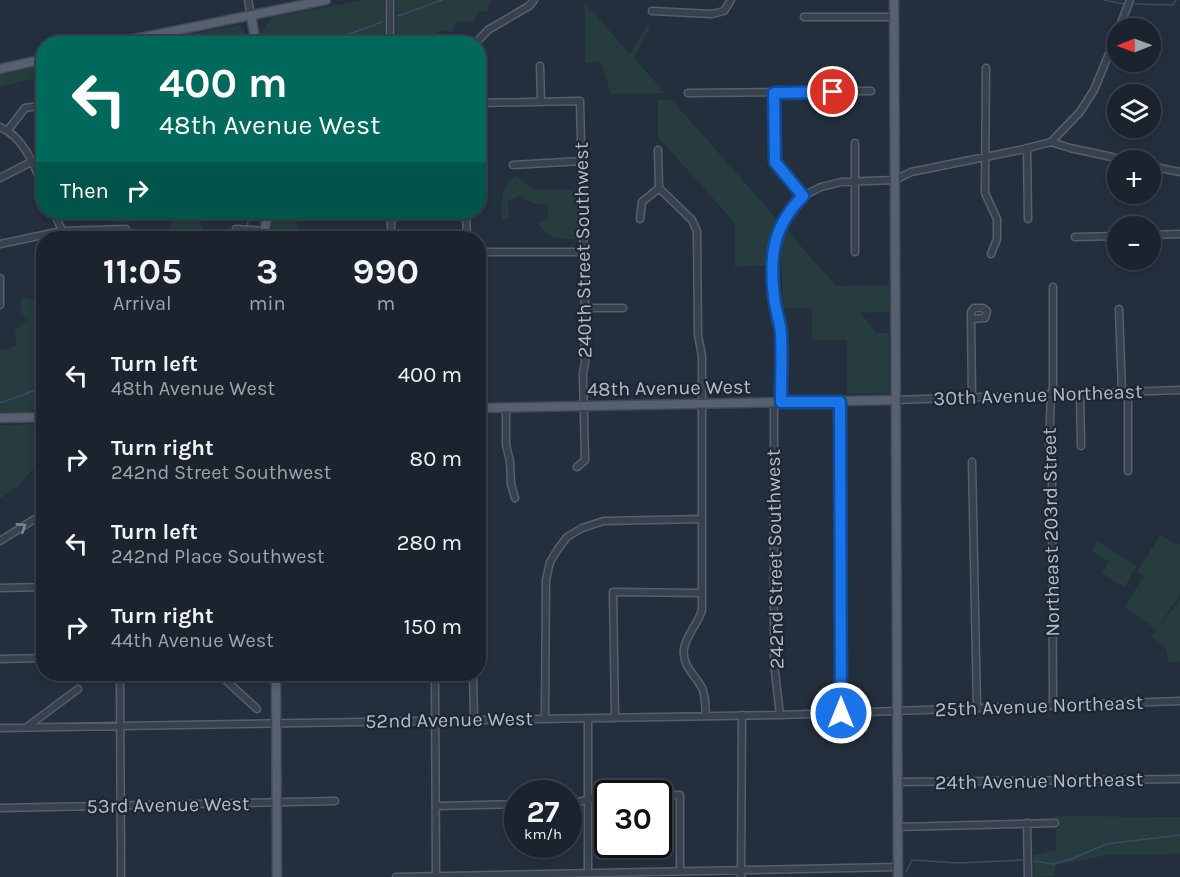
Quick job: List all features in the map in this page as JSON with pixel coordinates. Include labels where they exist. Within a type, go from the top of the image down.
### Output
[{"type":"main road","points":[[149,36],[326,0]]},
{"type":"main road","points":[[894,0],[898,877]]},
{"type":"main road","points":[[251,15],[255,36]]},
{"type":"main road","points":[[0,69],[36,61]]},
{"type":"main road","name":"48th Avenue West","points":[[486,408],[896,400]]},
{"type":"main road","points":[[0,418],[36,417]]},
{"type":"main road","points":[[276,681],[277,877]]},
{"type":"street","points":[[248,0],[251,15]]},
{"type":"street","points":[[390,0],[390,36]]},
{"type":"street","points":[[482,36],[488,30],[530,6],[534,0]]},
{"type":"street","points":[[1123,18],[1130,0]]},
{"type":"street","points":[[652,11],[712,14],[724,11],[730,3]]},
{"type":"street","points":[[804,17],[894,17]]},
{"type":"street","points":[[774,93],[775,162],[803,196],[830,184],[895,180],[911,172],[1051,141],[1080,112],[1094,90],[1107,58]]},
{"type":"street","points":[[486,103],[541,101],[540,66]]},
{"type":"street","points":[[986,69],[985,193],[997,219],[997,239],[991,254]]},
{"type":"street","points":[[688,93],[871,91]]},
{"type":"street","name":"240th Street Southwest","points":[[541,101],[580,101],[585,308],[585,460],[577,467]]},
{"type":"street","points":[[8,130],[25,108],[36,106]]},
{"type":"street","points":[[0,127],[8,130],[24,148],[36,168]]},
{"type":"street","points":[[1051,141],[1070,148],[1107,156]]},
{"type":"street","points":[[855,143],[855,252]]},
{"type":"street","points":[[1027,148],[1028,219]]},
{"type":"street","points":[[658,150],[659,188],[692,220],[697,231],[698,335],[702,356],[702,610],[699,620],[686,641],[684,654],[690,673],[701,686],[705,697],[706,716]]},
{"type":"street","points":[[513,165],[582,161]]},
{"type":"street","points":[[0,178],[31,162]]},
{"type":"street","points":[[1161,168],[1180,172]]},
{"type":"street","points":[[640,219],[642,202],[659,188]]},
{"type":"street","name":"242nd Street Southwest","points":[[780,715],[774,663],[777,403],[781,335],[774,298],[774,246],[782,222],[803,196]]},
{"type":"street","points":[[57,219],[62,231],[126,229]]},
{"type":"street","points":[[236,229],[245,231]]},
{"type":"street","points":[[1161,235],[1180,234]]},
{"type":"street","points":[[0,244],[36,236]]},
{"type":"street","points":[[1076,237],[1107,236]]},
{"type":"street","points":[[486,252],[584,252]]},
{"type":"street","points":[[0,278],[0,305]]},
{"type":"street","name":"Northeast 203rd Street","points":[[1053,287],[1053,388],[1049,445],[1052,480],[1053,706]]},
{"type":"street","points":[[585,308],[623,308]]},
{"type":"street","points":[[1119,309],[1128,471]]},
{"type":"street","points":[[971,319],[972,398]]},
{"type":"street","name":"30th Avenue Northeast","points":[[896,400],[1180,390]]},
{"type":"street","points":[[1080,393],[1081,446]]},
{"type":"street","points":[[840,402],[841,713]]},
{"type":"street","points":[[506,408],[506,445],[515,498]]},
{"type":"street","points":[[972,462],[977,708]]},
{"type":"street","points":[[0,541],[36,518]]},
{"type":"street","points":[[545,719],[546,580],[550,562],[567,537],[582,528],[604,521],[702,519]]},
{"type":"street","points":[[0,588],[36,587]]},
{"type":"street","points":[[615,718],[613,592],[702,592]]},
{"type":"street","points":[[0,659],[36,658]]},
{"type":"street","points":[[120,681],[121,877]]},
{"type":"street","points":[[227,681],[257,709]]},
{"type":"street","points":[[435,681],[436,876]]},
{"type":"street","points":[[473,681],[474,720]]},
{"type":"street","points":[[27,727],[78,688]]},
{"type":"street","name":"25th Avenue Northeast","points":[[897,712],[1180,701]]},
{"type":"street","name":"52nd Avenue West","points":[[0,728],[897,712]]},
{"type":"street","points":[[741,873],[742,715]]},
{"type":"street","points":[[588,719],[588,875]]},
{"type":"street","name":"24th Avenue Northeast","points":[[897,782],[1180,779]]},
{"type":"street","points":[[672,795],[680,795],[680,871]]},
{"type":"street","points":[[582,801],[594,796]]},
{"type":"street","name":"53rd Avenue West","points":[[0,808],[335,801]]},
{"type":"street","points":[[437,806],[504,804]]},
{"type":"street","points":[[1027,823],[1028,877]]},
{"type":"street","points":[[897,827],[1055,823]]},
{"type":"street","points":[[396,877],[588,875],[680,871],[741,873],[769,869],[897,867]]},
{"type":"street","points":[[769,869],[769,877]]},
{"type":"street","points":[[811,869],[811,877]]},
{"type":"green space","points":[[364,0],[384,0],[385,36],[262,36],[273,17]]},
{"type":"green space","points":[[396,0],[491,0],[487,12],[479,11],[474,21],[456,22],[452,32],[438,31],[434,36],[396,36]]},
{"type":"green space","points":[[585,3],[630,54],[647,25],[651,25],[634,58],[665,93],[611,94],[601,62],[585,62]]},
{"type":"green space","points":[[240,25],[247,36],[181,36]]},
{"type":"green space","points":[[36,64],[36,78],[0,87],[0,72]]},
{"type":"green space","points":[[671,99],[776,218],[769,238],[767,265],[735,267],[735,223],[658,137],[658,100]]},
{"type":"green space","points":[[517,176],[532,189],[576,190],[580,239],[561,239],[551,236],[537,223],[548,220],[548,205],[533,204],[520,195],[508,202],[509,219],[502,219],[504,189]]},
{"type":"green space","points":[[117,219],[141,219],[126,222],[116,222]]},
{"type":"green space","points":[[171,219],[199,219],[203,229],[200,231],[170,231]]},
{"type":"green space","points":[[271,219],[297,219],[297,231],[268,231]]},
{"type":"green space","points":[[786,229],[836,286],[889,285],[889,312],[860,313],[877,333],[889,333],[889,393],[847,394],[847,340],[812,340],[812,308],[783,308],[781,252]]},
{"type":"green space","points":[[22,298],[36,299],[36,410],[0,412],[0,351],[16,346],[15,331],[28,319],[20,312]]},
{"type":"green space","points":[[36,424],[36,468],[0,499],[0,425]]},
{"type":"green space","points":[[1161,534],[1175,544],[1180,544],[1180,595],[1156,630],[1125,606],[1144,576],[1137,571]]},
{"type":"green space","points":[[1098,541],[1137,566],[1124,587],[1102,573],[1109,562],[1092,550]]},
{"type":"green space","points":[[1180,599],[1180,662],[1169,662],[1166,649],[1151,636]]},
{"type":"green space","points":[[1055,816],[1180,817],[1180,854],[1108,855],[1056,865],[1054,876],[1033,877],[1034,855],[1056,850]]},
{"type":"waterway","points":[[398,16],[442,0]]},
{"type":"waterway","points":[[1104,0],[1124,4]]},
{"type":"waterway","points":[[1135,4],[1173,5],[1176,0]]},
{"type":"waterway","points":[[344,36],[382,22]]},
{"type":"waterway","points":[[247,226],[248,219]]},
{"type":"waterway","points":[[0,403],[36,390]]},
{"type":"waterway","points":[[1034,861],[1053,864],[1074,858],[1106,844],[1180,835]]},
{"type":"waterway","points":[[906,872],[912,860],[959,863],[1022,860]]},
{"type":"route","points":[[833,92],[774,93],[773,154],[775,162],[803,196],[782,222],[774,246],[773,264],[774,298],[781,335],[781,402],[840,402],[841,713]]}]
